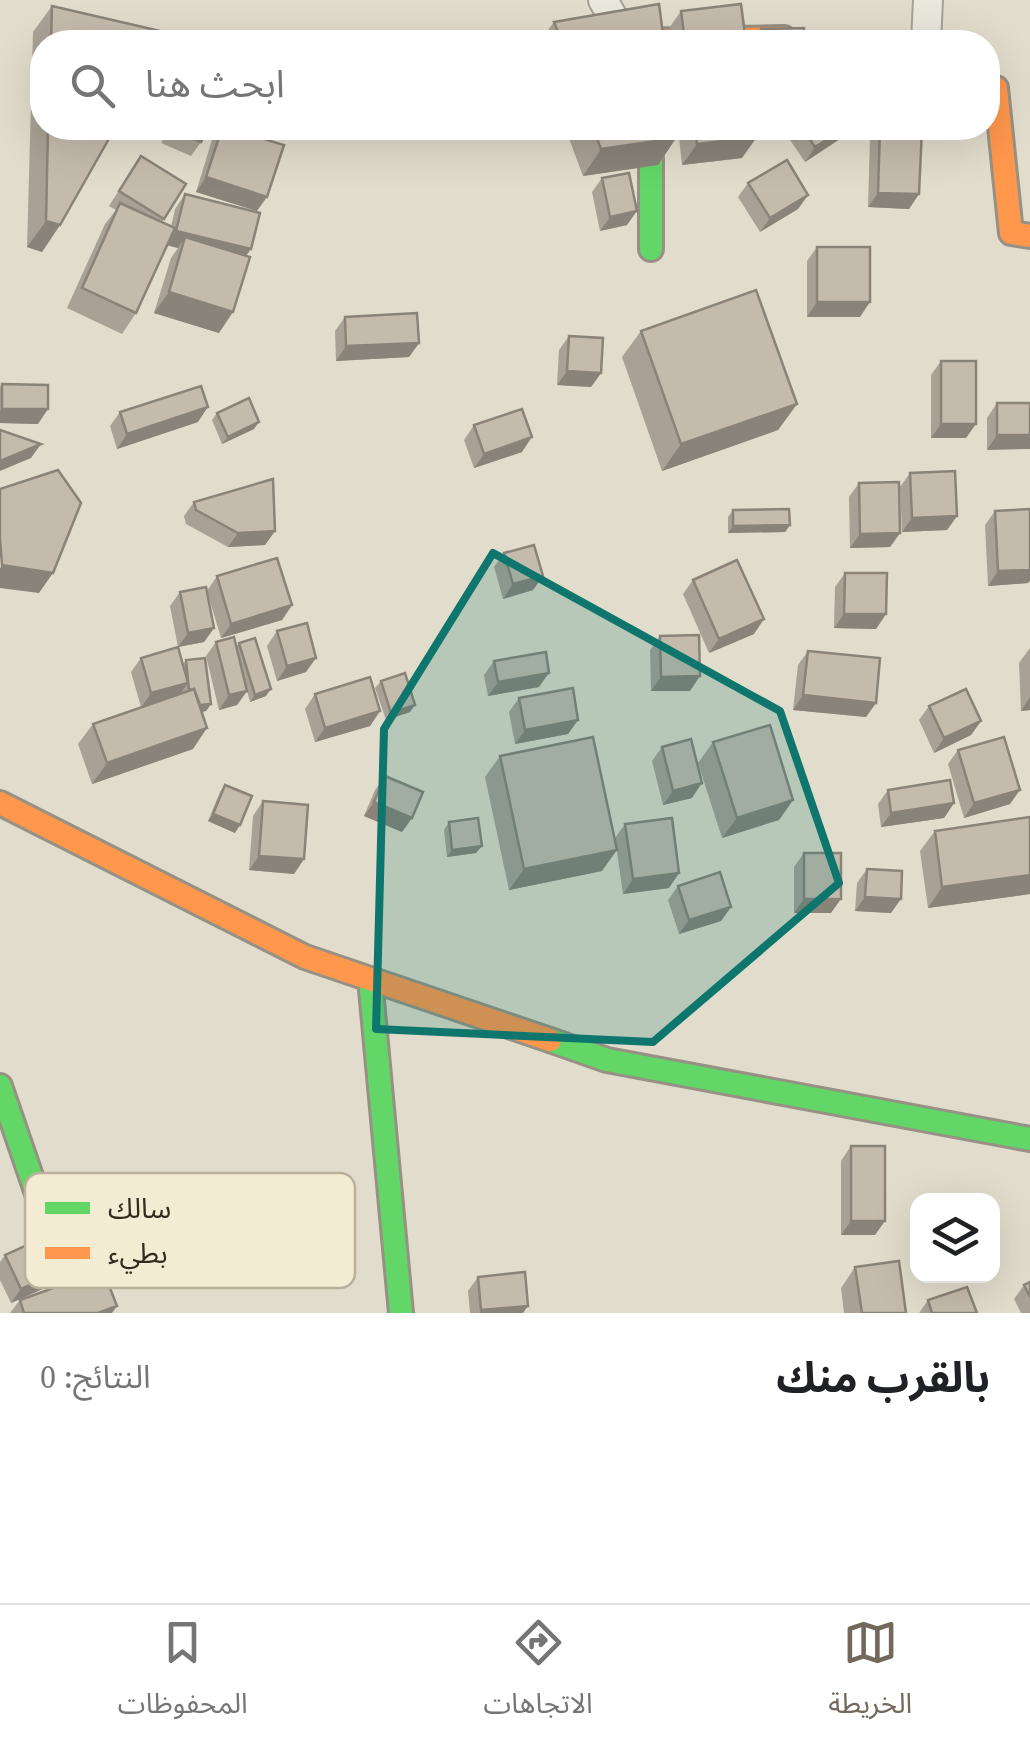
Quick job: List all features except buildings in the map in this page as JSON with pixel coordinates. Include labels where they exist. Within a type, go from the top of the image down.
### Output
[{"type":"street","points":[[603,0],[620,30]]},
{"type":"street","points":[[927,30],[928,0]]},
{"type":"street","points":[[1000,127],[1011,233],[1030,236]]},
{"type":"street","points":[[647,140],[651,159],[651,249]]},
{"type":"street","points":[[0,803],[304,957],[606,1060],[1030,1139]]},
{"type":"street","points":[[370,979],[401,1313]]},
{"type":"street","points":[[0,1086],[7,1120],[26,1173]]},
{"type":"street","points":[[69,1288],[78,1313]]},
{"type":"highlighted area","points":[[493,553],[780,711],[839,883],[653,1042],[376,1029],[384,729]]},
{"type":"traffic: fast","points":[[647,140],[651,159],[651,249]]},
{"type":"traffic: fast","points":[[370,979],[401,1313]]},
{"type":"traffic: fast","points":[[550,1040],[607,1060],[1030,1139]]},
{"type":"traffic: fast","points":[[0,1086],[30,1173]]},
{"type":"traffic: fast","points":[[69,1288],[78,1313]]},
{"type":"traffic: slow","points":[[1000,127],[1011,233],[1030,236]]},
{"type":"traffic: slow","points":[[0,803],[305,957],[550,1040]]}]
